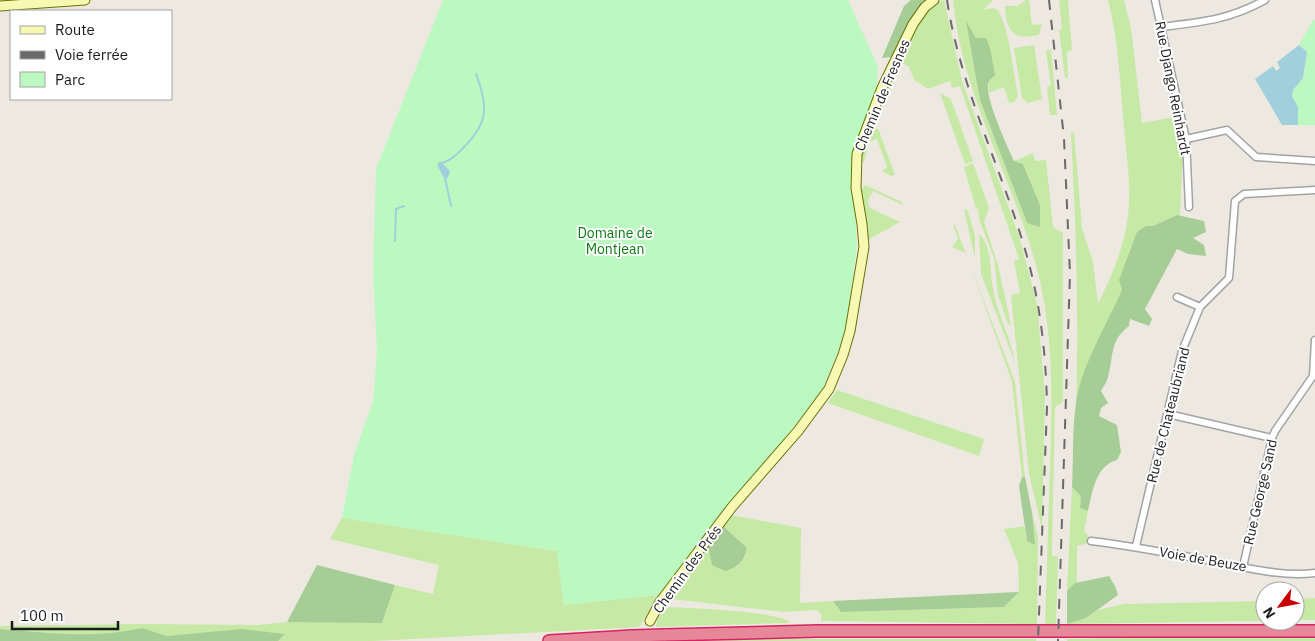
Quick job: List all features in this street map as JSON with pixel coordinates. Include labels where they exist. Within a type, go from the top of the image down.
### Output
[{"type":"highway","points":[[549,641],[632,636],[828,631],[1315,631]]},
{"type":"street","points":[[0,6],[85,0]]},
{"type":"street","name":"Chemin de Fresnes","points":[[724,517],[798,432],[826,394],[834,377],[850,331],[864,247],[856,188],[857,154],[882,88],[913,24],[921,12],[934,0]]},
{"type":"street","name":"Rue Django Reinhardt","points":[[1155,0],[1186,139],[1189,207]]},
{"type":"street","points":[[1161,27],[1215,20],[1240,14],[1265,0]]},
{"type":"street","points":[[1186,139],[1227,130],[1256,157],[1315,161]]},
{"type":"street","name":"Rue de Chateaubriand","points":[[1136,546],[1182,351],[1200,307],[1229,278],[1235,201],[1238,196],[1244,194],[1315,190]]},
{"type":"street","points":[[1177,297],[1200,307]]},
{"type":"street","name":"Rue George Sand","points":[[1243,567],[1272,438],[1314,376],[1315,340]]},
{"type":"street","points":[[1168,414],[1272,438]]},
{"type":"street","name":"Chemin des Prés","points":[[650,621],[660,602],[724,517]]},
{"type":"street","name":"Voie de Beuze","points":[[1091,541],[1136,546],[1243,567],[1292,574],[1315,573]]},
{"type":"green space","name":"Domaine de Montjean","points":[[443,0],[848,0],[878,67],[876,94],[852,157],[857,247],[845,334],[821,393],[658,595],[564,605],[557,551],[342,518],[354,455],[373,401],[377,352],[373,271],[376,169]]},
{"type":"green space","points":[[911,0],[927,0],[915,12],[892,57],[882,58],[904,6]]},
{"type":"green space","points":[[944,0],[962,81],[1019,236],[1037,304],[1045,395],[1042,529],[1029,474],[1011,295],[1020,293],[1014,261],[1019,259],[960,86],[952,88],[950,81],[928,89],[914,80],[909,67],[902,63],[874,125],[876,129],[878,128],[895,175],[891,176],[882,171],[887,167],[877,139],[869,142],[864,162],[859,161],[869,126],[922,16],[937,3]]},
{"type":"green space","points":[[953,0],[993,0],[983,10],[995,9],[1002,18],[1008,39],[1018,96],[1014,102],[1009,103],[1004,87],[989,93],[986,39],[976,38],[967,23],[980,100],[1027,223],[1040,205],[1023,164],[1014,161],[1033,153],[1035,161],[1046,160],[1053,227],[1063,233],[1063,402],[1055,407],[1052,547],[1052,556],[1058,556],[1056,624],[1045,624],[1051,445],[1051,372],[1044,301],[1029,242],[967,71],[958,36]]},
{"type":"green space","points":[[1029,0],[1032,25],[1042,24],[1039,35],[1017,35],[1009,28],[1005,6],[1018,6]]},
{"type":"green space","points":[[1059,0],[1068,0],[1072,50],[1067,52],[1068,78],[1065,78],[1059,30],[1062,29]]},
{"type":"green space","points":[[1108,0],[1124,0],[1131,28],[1142,123],[1174,117],[1183,145],[1180,216],[1177,215],[1153,226],[1146,226],[1125,283],[1089,364],[1076,410],[1076,271],[1071,133],[1074,132],[1082,228],[1093,262],[1098,304],[1119,255],[1127,223],[1129,200],[1119,63],[1115,31]]},
{"type":"green space","points":[[1313,20],[1315,20],[1315,125],[1298,125],[1298,107],[1292,96],[1293,90],[1303,78],[1307,53],[1299,45]]},
{"type":"green space","points":[[966,21],[976,38],[986,38],[990,48],[995,75],[989,81],[988,87],[992,108],[1014,161],[1023,164],[1040,205],[1040,227],[1027,223],[980,100]]},
{"type":"green space","points":[[1034,45],[1042,99],[1028,103],[1022,98],[1014,48]]},
{"type":"green space","points":[[1051,49],[1057,115],[1050,115],[1047,87],[1051,85],[1046,51]]},
{"type":"green space","points":[[940,93],[951,99],[973,161],[965,164]]},
{"type":"green space","points":[[973,163],[989,208],[984,222],[998,265],[1011,325],[1008,324],[998,295],[994,258],[979,219],[978,208],[976,209],[964,167]]},
{"type":"green space","points":[[865,185],[902,202],[903,205],[873,191],[868,201],[870,208],[900,222],[867,240],[860,193]]},
{"type":"green space","points":[[967,209],[975,235],[975,258],[964,210]]},
{"type":"green space","points":[[1177,215],[1204,221],[1206,232],[1193,238],[1204,245],[1206,256],[1188,254],[1177,249],[1145,309],[1152,319],[1149,326],[1130,319],[1129,326],[1115,343],[1110,369],[1101,391],[1108,403],[1101,408],[1099,416],[1117,425],[1121,452],[1117,460],[1104,468],[1096,481],[1088,511],[1080,508],[1081,496],[1072,487],[1075,409],[1080,384],[1094,348],[1122,290],[1119,280],[1137,232],[1146,226],[1153,226]]},
{"type":"green space","points":[[953,225],[955,225],[966,253],[952,247],[958,239]]},
{"type":"green space","points":[[979,234],[988,252],[995,298],[1015,363],[981,274]]},
{"type":"green space","points":[[970,265],[1015,382],[1025,477],[1022,477],[1012,382]]},
{"type":"green space","points":[[837,390],[984,439],[979,456],[828,403]]},
{"type":"green space","points":[[1022,477],[1025,477],[1032,512],[1035,545],[1027,541],[1019,486]]},
{"type":"green space","points":[[1072,487],[1081,496],[1080,508],[1088,511],[1084,531],[1089,537],[1088,543],[1077,546],[1077,582],[1067,591]]},
{"type":"green space","points":[[1032,512],[1038,538],[1037,624],[821,621],[821,614],[817,610],[783,612],[671,599],[708,547],[712,565],[737,567],[745,557],[747,548],[723,526],[730,515],[801,528],[800,603],[833,601],[841,612],[1004,607],[1019,592],[1018,563],[1004,529],[1024,526],[1027,541]]},
{"type":"green space","points":[[342,518],[557,551],[564,605],[658,595],[639,627],[373,641],[278,641],[284,635],[208,633],[167,636],[142,628],[114,635],[71,636],[0,629],[0,626],[259,625],[297,621],[382,623],[395,585],[433,594],[439,565],[330,539]]},
{"type":"green space","points":[[723,526],[747,548],[740,563],[734,568],[725,571],[712,565],[708,547]]},
{"type":"green space","points":[[317,565],[395,585],[382,623],[287,622]]},
{"type":"green space","points":[[1109,576],[1118,595],[1086,618],[1067,624],[1067,591],[1075,583]]},
{"type":"green space","points":[[1019,592],[1004,607],[841,612],[833,601]]},
{"type":"green space","points":[[1305,598],[1315,598],[1315,620],[1305,620]]},
{"type":"green space","points":[[1255,601],[1255,621],[1067,624],[1086,618],[1098,610],[1124,604]]},
{"type":"green space","points":[[667,607],[752,613],[783,619],[791,623],[656,627],[658,617]]},
{"type":"green space","points":[[142,628],[167,636],[242,629],[285,634],[278,641],[0,641],[0,629],[89,634]]},
{"type":"green space","points":[[1315,636],[1315,641],[1067,641],[1067,639]]},
{"type":"green space","points":[[1036,639],[1036,641],[690,641]]},
{"type":"water","points":[[1299,45],[1307,52],[1303,78],[1293,90],[1292,96],[1298,107],[1298,125],[1282,125],[1255,79],[1273,66],[1276,71],[1280,68],[1277,62]]},
{"type":"water","points":[[440,161],[450,171],[448,178],[444,178],[437,165]]},
{"type":"waterway","points":[[442,163],[452,158],[464,147],[478,130],[482,121],[484,113],[483,95],[476,74]]},
{"type":"waterway","points":[[445,178],[451,206]]},
{"type":"waterway","points":[[395,241],[396,209],[404,206]]},
{"type":"railway","points":[[947,0],[953,32],[970,94],[1014,215],[1030,266],[1041,326],[1047,407],[1038,641]]},
{"type":"railway","points":[[1049,0],[1064,138],[1070,274],[1058,641]]}]
